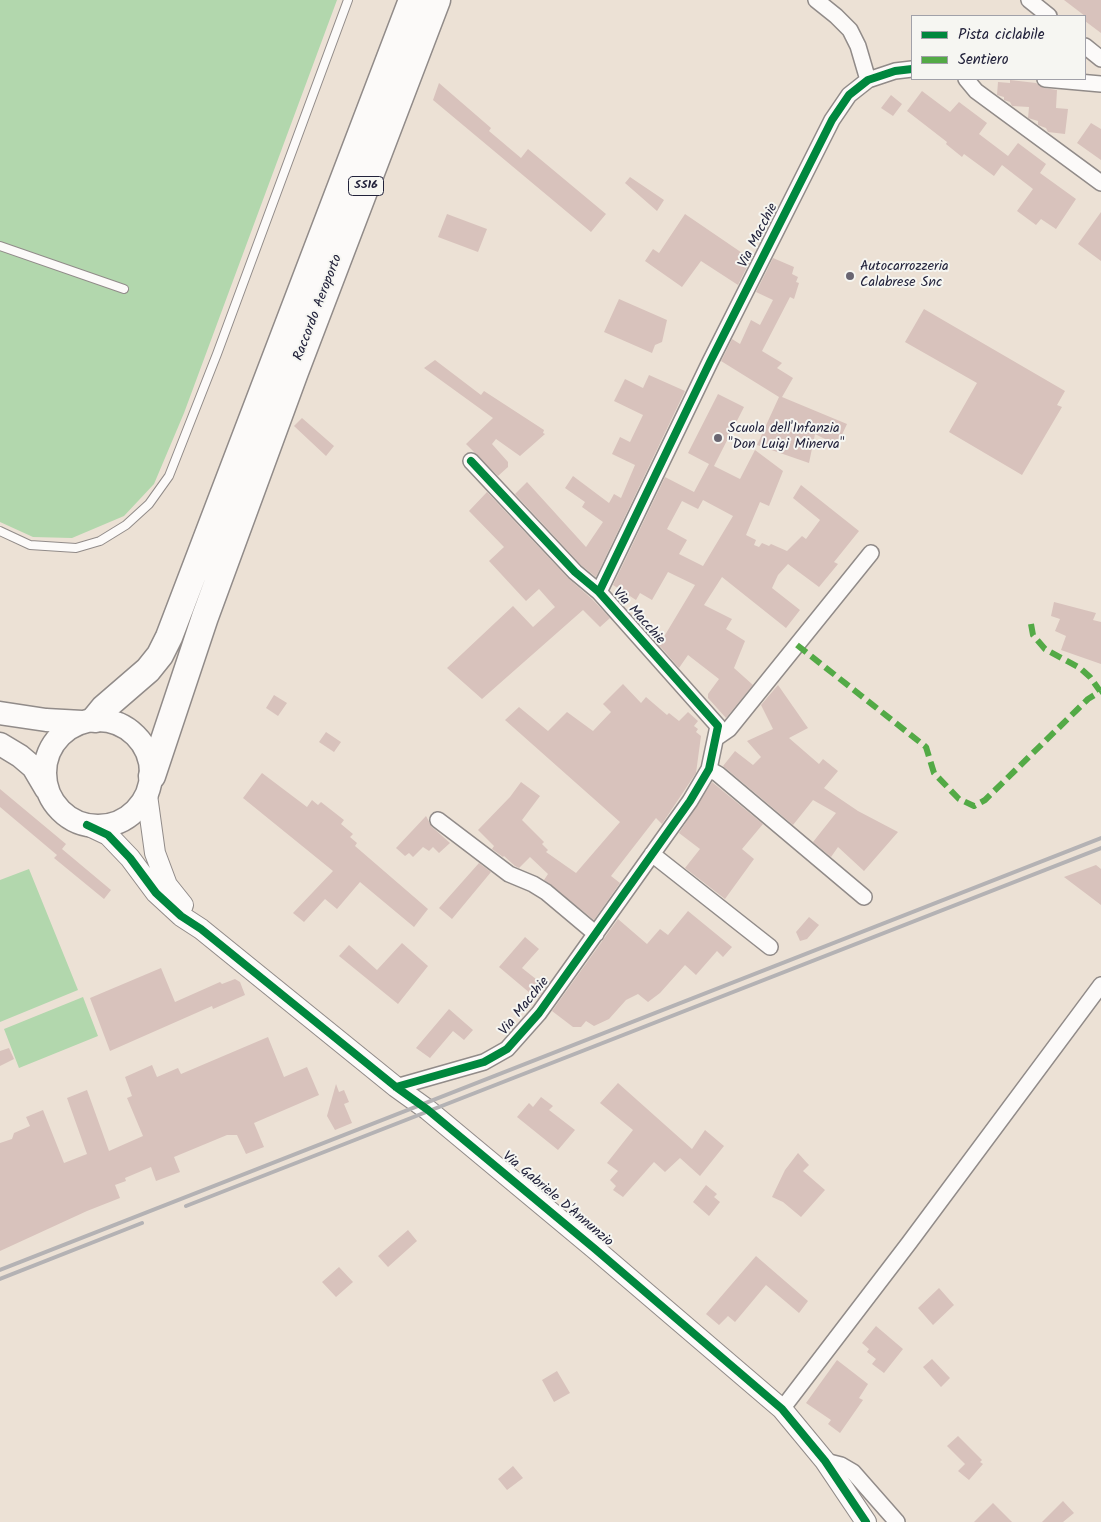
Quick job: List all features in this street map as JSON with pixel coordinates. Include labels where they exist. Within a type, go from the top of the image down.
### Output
[{"type":"highway","name":"Raccordo Aeroporto","points":[[193,611],[412,0]]},
{"type":"highway","name":"Raccordo Aeroporto","points":[[193,611],[298,362],[437,0]]},
{"type":"highway","points":[[89,720],[131,687],[160,655],[193,611]]},
{"type":"highway","points":[[150,786],[193,611]]},
{"type":"main road","points":[[0,713],[46,720],[116,722],[134,732],[147,749],[151,762],[150,786],[137,810],[122,821],[105,826],[87,825],[70,818],[57,807],[33,767],[20,756],[0,744]]},
{"type":"main road","points":[[48,792],[45,775],[47,758],[54,742],[66,730],[89,720]]},
{"type":"street","points":[[816,0],[850,30],[858,46],[868,80]]},
{"type":"street","points":[[1029,0],[1047,15]]},
{"type":"street","points":[[1086,47],[1101,59]]},
{"type":"street","name":"Via Macchie","points":[[396,1087],[484,1062],[507,1049],[539,1012],[596,934],[709,769],[718,726],[599,592],[710,362],[822,139],[849,95],[868,80],[895,71],[911,68]]},
{"type":"street","points":[[967,80],[976,91],[1101,183]]},
{"type":"street","points":[[1056,80],[1101,84]]},
{"type":"street","points":[[471,462],[575,572],[599,592]]},
{"type":"street","points":[[716,738],[729,729],[871,553]]},
{"type":"street","points":[[709,769],[718,774],[864,897]]},
{"type":"street","points":[[150,786],[156,853],[167,886],[201,928]]},
{"type":"street","points":[[438,820],[509,874],[533,884],[546,892],[596,934]]},
{"type":"street","points":[[87,825],[108,835],[130,858],[156,893],[181,916],[201,928]]},
{"type":"street","points":[[652,854],[770,947]]},
{"type":"street","name":"Via Gabriele D'Annunzio","points":[[201,928],[396,1087],[428,1110],[782,1409],[824,1461],[866,1522]]},
{"type":"street","points":[[782,1409],[910,1243],[1101,985]]},
{"type":"street","points":[[824,1461],[841,1465],[853,1472],[897,1522]]},
{"type":"lane","points":[[0,531],[30,545],[48,548],[76,548],[100,541],[126,525],[149,504],[169,476],[348,0]]},
{"type":"lane","points":[[0,246],[124,289]]},
{"type":"green space","points":[[0,0],[337,0],[184,413],[154,484],[124,516],[72,538],[33,537],[0,522]]},
{"type":"green space","points":[[29,869],[78,990],[0,1022],[0,880]]},
{"type":"green space","points":[[83,997],[98,1036],[19,1068],[4,1029]]},
{"type":"building","points":[[1064,0],[1101,0],[1101,33],[1086,22],[1086,15]]},
{"type":"building","points":[[1010,80],[1036,83],[1044,88],[1057,90],[1056,108],[1068,109],[1065,134],[1048,132],[1046,128],[1038,125],[1038,121],[1028,118],[1029,107],[1012,106],[1010,102],[1004,100],[1004,97],[997,95],[998,82],[1010,83]]},
{"type":"building","points":[[439,83],[491,128],[489,131],[521,158],[528,149],[606,214],[591,232],[433,100]]},
{"type":"building","points":[[922,91],[950,112],[959,102],[987,123],[979,134],[1008,156],[1018,143],[1046,164],[1040,173],[1076,199],[1056,229],[1041,219],[1036,225],[1017,211],[1033,189],[1002,165],[994,176],[964,154],[962,157],[946,144],[947,142],[907,111]]},
{"type":"building","points":[[891,95],[902,104],[893,116],[881,108]]},
{"type":"building","points":[[1091,123],[1101,129],[1101,160],[1077,143]]},
{"type":"building","points":[[630,177],[664,200],[657,211],[625,183]]},
{"type":"building","points":[[1101,212],[1101,261],[1078,244]]},
{"type":"building","points":[[447,214],[487,229],[478,252],[438,237]]},
{"type":"building","points":[[685,214],[751,259],[738,285],[701,261],[682,287],[645,261],[653,249],[659,253]]},
{"type":"building","points":[[773,258],[794,267],[792,274],[798,277],[796,282],[799,283],[794,299],[790,297],[762,351],[782,363],[777,368],[793,378],[782,397],[847,424],[837,445],[815,434],[809,463],[757,445],[779,397],[721,361],[732,339],[740,344],[751,320],[760,325],[773,300],[756,292]]},
{"type":"building","points":[[619,299],[667,320],[662,342],[655,345],[652,353],[604,332]]},
{"type":"building","points":[[924,309],[1065,391],[1057,405],[1062,407],[1022,475],[949,432],[977,383],[905,342]]},
{"type":"building","points":[[435,360],[481,395],[484,391],[544,430],[543,433],[545,434],[520,456],[496,439],[492,444],[508,462],[508,467],[498,476],[466,444],[493,418],[424,368]]},
{"type":"building","points":[[649,375],[685,391],[596,577],[581,565],[515,494],[527,482],[586,547],[603,522],[582,507],[585,502],[565,488],[573,476],[609,503],[614,494],[621,498],[635,465],[612,454],[620,437],[630,442],[643,415],[614,401],[625,379],[643,388]]},
{"type":"building","points":[[718,394],[744,407],[714,466],[740,479],[755,450],[783,471],[769,506],[760,502],[746,535],[756,540],[754,545],[759,547],[762,543],[769,546],[771,544],[787,551],[802,536],[806,539],[820,520],[793,498],[801,485],[859,531],[834,562],[838,564],[819,587],[788,564],[778,575],[772,588],[800,610],[786,628],[722,577],[704,605],[732,619],[726,629],[745,641],[734,668],[753,685],[726,718],[708,698],[708,694],[719,679],[688,655],[679,668],[659,645],[695,585],[668,572],[652,600],[640,593],[636,600],[613,585],[665,477],[694,492],[709,464],[688,453]],"holes":[[[703,500],[733,516],[703,566],[679,554],[687,540],[667,529],[682,501],[698,509]]]},
{"type":"building","points":[[302,418],[334,446],[326,456],[294,426]]},
{"type":"building","points":[[487,492],[568,578],[610,618],[600,627],[583,610],[482,699],[447,668],[513,606],[533,627],[555,607],[539,589],[526,601],[489,561],[504,547],[469,511]]},
{"type":"building","points":[[1054,602],[1096,613],[1093,620],[1101,622],[1101,664],[1061,650],[1066,636],[1055,631],[1060,619],[1051,616]]},
{"type":"building","points":[[623,684],[641,703],[646,697],[667,715],[669,713],[679,721],[688,712],[698,721],[694,726],[698,729],[696,732],[701,736],[696,773],[662,824],[656,818],[611,876],[620,883],[594,920],[544,880],[548,874],[530,857],[519,868],[515,866],[504,856],[492,849],[494,846],[478,830],[510,797],[521,782],[540,796],[522,820],[544,842],[542,844],[548,850],[546,852],[576,873],[620,822],[505,720],[519,707],[548,731],[567,712],[593,731],[611,712],[603,704]]},
{"type":"building","points":[[778,685],[808,728],[789,738],[819,764],[823,759],[838,771],[824,788],[858,811],[898,832],[864,871],[838,847],[831,857],[813,842],[836,813],[813,800],[793,825],[723,766],[735,751],[753,765],[761,757],[747,741],[773,729],[761,705]]},
{"type":"building","points":[[274,695],[287,703],[278,716],[266,708]]},
{"type":"building","points":[[326,732],[341,742],[334,752],[319,742]]},
{"type":"building","points":[[262,773],[307,807],[312,800],[318,805],[321,802],[344,820],[341,824],[353,834],[350,837],[357,843],[355,846],[428,909],[414,927],[360,882],[337,909],[325,899],[304,922],[293,913],[333,871],[243,798]]},
{"type":"building","points":[[712,782],[763,824],[742,849],[754,859],[725,899],[685,868],[700,849],[679,833]]},
{"type":"building","points":[[0,789],[66,844],[62,849],[111,890],[104,899],[54,858],[57,855],[0,807]]},
{"type":"building","points":[[426,816],[432,827],[450,843],[439,853],[433,847],[429,851],[423,847],[413,857],[409,853],[405,856],[396,848]]},
{"type":"building","points":[[479,863],[491,872],[452,919],[439,908]]},
{"type":"building","points":[[1096,865],[1101,869],[1101,905],[1064,877]]},
{"type":"building","points":[[688,911],[732,947],[723,957],[717,951],[696,975],[685,965],[660,993],[648,1002],[638,994],[626,1000],[609,1019],[594,1026],[586,1021],[581,1027],[573,1027],[552,1011],[618,919],[647,944],[660,929],[668,935]]},
{"type":"building","points":[[809,917],[819,925],[807,939],[800,941],[796,932]]},
{"type":"building","points":[[525,937],[539,949],[522,968],[546,987],[537,999],[499,967]]},
{"type":"building","points":[[402,943],[428,966],[398,1004],[339,956],[349,945],[377,970]]},
{"type":"building","points":[[161,968],[175,1002],[220,982],[222,984],[235,979],[240,982],[245,995],[213,1009],[212,1006],[110,1051],[90,998]]},
{"type":"building","points":[[449,1009],[473,1030],[464,1040],[453,1031],[430,1058],[416,1048]]},
{"type":"building","points":[[268,1037],[284,1077],[307,1067],[319,1095],[254,1123],[264,1147],[246,1154],[237,1135],[227,1135],[174,1157],[180,1172],[156,1181],[151,1167],[125,1178],[126,1181],[115,1185],[120,1198],[0,1251],[0,1143],[12,1139],[14,1133],[30,1126],[26,1117],[43,1110],[64,1163],[87,1154],[67,1098],[87,1090],[109,1151],[143,1136],[127,1098],[132,1096],[125,1077],[152,1065],[157,1077],[178,1068],[181,1074]]},
{"type":"building","points":[[9,1048],[14,1059],[0,1066],[0,1051]]},
{"type":"building","points":[[618,1083],[692,1149],[705,1130],[724,1146],[700,1176],[680,1158],[665,1172],[654,1162],[623,1197],[613,1190],[616,1186],[610,1180],[618,1171],[607,1163],[633,1130],[600,1103]]},
{"type":"building","points":[[336,1084],[339,1092],[344,1090],[349,1102],[344,1104],[352,1123],[335,1130],[327,1116]]},
{"type":"building","points":[[541,1097],[553,1106],[549,1110],[575,1130],[558,1150],[517,1117],[529,1103],[533,1107]]},
{"type":"building","points":[[798,1153],[809,1165],[803,1171],[825,1190],[801,1217],[783,1202],[772,1197],[785,1170]]},
{"type":"building","points":[[706,1185],[717,1194],[714,1197],[720,1202],[709,1216],[693,1202]]},
{"type":"building","points":[[408,1230],[417,1241],[388,1267],[378,1256]]},
{"type":"building","points":[[756,1256],[808,1301],[799,1313],[766,1285],[735,1322],[728,1316],[719,1325],[706,1314]]},
{"type":"building","points":[[339,1267],[353,1282],[336,1297],[322,1282]]},
{"type":"building","points":[[939,1288],[954,1305],[933,1325],[918,1308]]},
{"type":"building","points":[[876,1326],[903,1349],[884,1373],[872,1364],[876,1359],[867,1352],[869,1349],[862,1343]]},
{"type":"building","points":[[932,1359],[950,1378],[941,1387],[923,1367]]},
{"type":"building","points":[[837,1360],[868,1384],[859,1398],[863,1400],[840,1433],[828,1424],[831,1420],[806,1403]]},
{"type":"building","points":[[557,1371],[570,1393],[554,1402],[542,1380]]},
{"type":"building","points":[[958,1436],[982,1460],[980,1462],[983,1464],[969,1480],[958,1471],[965,1464],[947,1446]]},
{"type":"building","points":[[513,1466],[523,1478],[507,1490],[498,1479]]},
{"type":"building","points":[[1063,1501],[1074,1513],[1063,1522],[1042,1522]]},
{"type":"building","points":[[993,1503],[1012,1522],[974,1522]]},
{"type":"railway","points":[[0,1270],[1101,838]]},
{"type":"railway","points":[[186,1206],[1101,848]]},
{"type":"railway","points":[[0,1279],[142,1223]]},
{"type":"marked path","points":[[1031,624],[1033,635],[1045,649],[1080,668],[1090,677],[1100,691]]},
{"type":"marked path","points":[[797,645],[926,747],[934,773],[959,799],[974,806],[985,800],[1088,699],[1101,691]]},
{"type":"cycle path","points":[[599,592],[710,362],[832,120],[849,95],[868,80],[895,71],[911,69]]},
{"type":"cycle path","points":[[396,1087],[484,1062],[507,1049],[539,1013],[690,801],[709,769],[718,726],[599,592],[575,572],[471,461]]},
{"type":"cycle path","points":[[87,825],[108,835],[130,858],[156,893],[181,916],[201,929],[396,1087],[428,1110],[595,1249],[782,1409],[825,1461],[866,1522]]},
{"type":"place","name":"Autocarrozzeria Calabrese Snc","points":[[850,276]]},
{"type":"place","name":"Scuola dell'Infanzia \"Don Luigi Minerva\"","points":[[718,438]]}]
